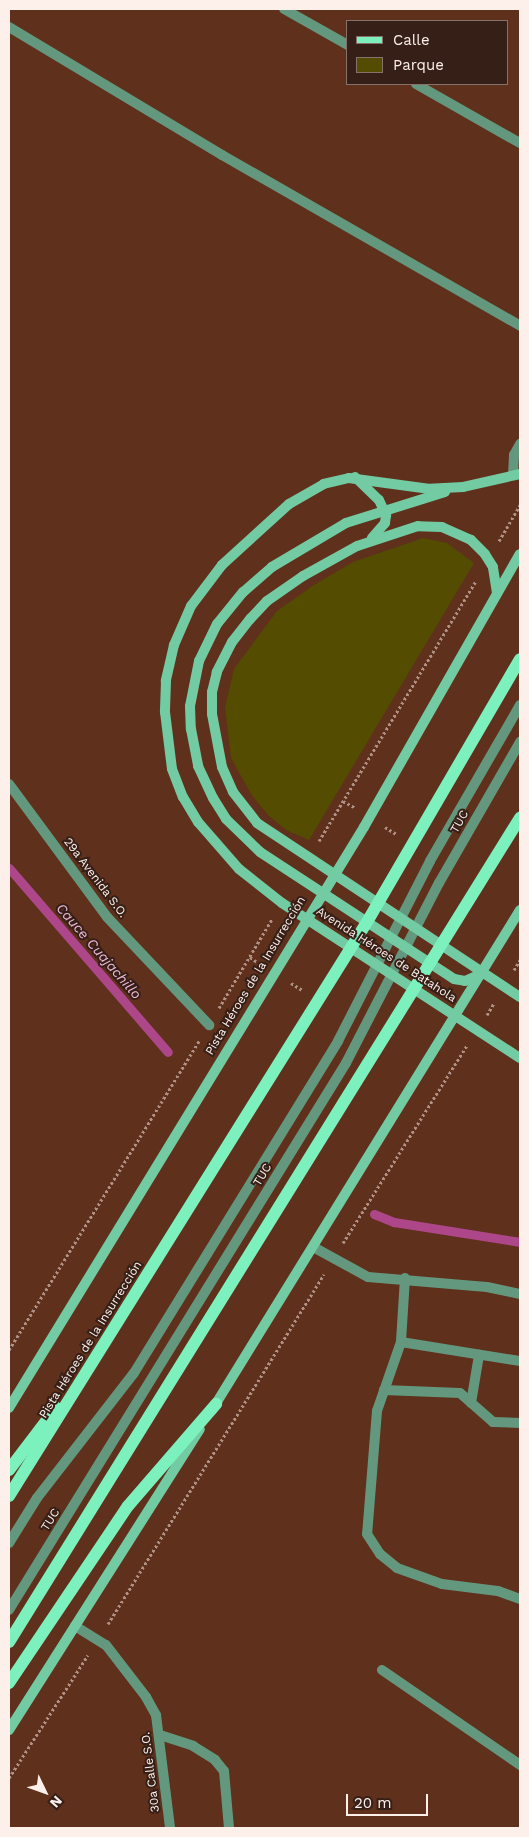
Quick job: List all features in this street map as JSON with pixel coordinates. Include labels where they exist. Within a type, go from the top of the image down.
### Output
[{"type":"main road","name":"Avenida Héroes de Batahola","points":[[477,1030],[307,919],[239,869],[198,822],[183,797],[172,768],[166,738],[166,680],[182,624],[195,600],[222,565],[289,504],[324,484],[355,477],[408,487],[463,487],[517,474]]},
{"type":"main road","points":[[355,477],[370,489],[384,509],[385,523],[368,542]]},
{"type":"main road","points":[[463,487],[384,509],[346,524],[272,567],[243,592],[217,624],[194,679],[190,706],[191,729],[198,766],[213,798],[226,819],[260,852],[454,978],[465,981],[484,972]]},
{"type":"main road","points":[[497,593],[493,567],[485,554],[471,540],[449,530],[418,526],[368,542],[303,576],[267,601],[232,642],[217,672],[212,692],[215,742],[232,792],[268,832],[443,944],[520,997]]},
{"type":"main road","name":"Pista Héroes de la Insurrección","points":[[9,1408],[334,876],[520,554]]},
{"type":"main road","name":"Pista Héroes de la Insurrección","points":[[9,1496],[352,948],[520,659]]},
{"type":"main road","points":[[9,1642],[432,964],[520,818]]},
{"type":"main road","points":[[9,1730],[315,1248],[520,910]]},
{"type":"main road","points":[[477,1030],[520,1058]]},
{"type":"main road","points":[[9,1470],[108,1340]]},
{"type":"main road","points":[[9,1683],[128,1506],[216,1404]]},
{"type":"street","points":[[284,9],[346,44]]},
{"type":"street","points":[[9,26],[222,155],[520,326]]},
{"type":"street","points":[[418,85],[520,142]]},
{"type":"street","points":[[517,474],[514,454],[520,444]]},
{"type":"street","name":"TUC","points":[[9,1543],[37,1498],[134,1373],[338,1041],[401,918],[520,705]]},
{"type":"street","name":"TUC","points":[[9,1610],[346,1063],[416,927],[520,742]]},
{"type":"street","name":"29a Avenida S.O.","points":[[9,784],[107,917],[209,1025]]},
{"type":"street","points":[[315,1248],[368,1277],[405,1278],[520,1294]]},
{"type":"street","points":[[405,1278],[400,1342],[377,1411],[367,1534],[380,1554],[397,1568],[442,1584],[498,1591],[520,1599]]},
{"type":"street","points":[[400,1342],[520,1361]]},
{"type":"street","points":[[471,1403],[479,1355]]},
{"type":"street","points":[[384,1390],[460,1393],[493,1422],[520,1423]]},
{"type":"street","name":"30a Calle S.O.","points":[[75,1626],[106,1645],[146,1697],[156,1715],[160,1735],[170,1828]]},
{"type":"street","points":[[382,1670],[520,1765]]},
{"type":"street","points":[[160,1735],[193,1746],[215,1760],[224,1770],[229,1828]]},
{"type":"path","points":[[497,546],[520,504]]},
{"type":"path","points":[[320,840],[480,574]]},
{"type":"path","points":[[9,1350],[275,914]]},
{"type":"path","points":[[9,1778],[98,1641],[520,960]]},
{"type":"green space","points":[[423,538],[447,543],[474,563],[309,840],[286,830],[268,815],[251,794],[231,758],[225,707],[234,669],[277,611],[314,585],[353,562]]},
{"type":"waterway","name":"Cauce Cuajachillo","points":[[9,868],[168,1052]]},
{"type":"waterway","name":"Cauce Cuajachillo","points":[[374,1214],[394,1222],[520,1242]]}]
